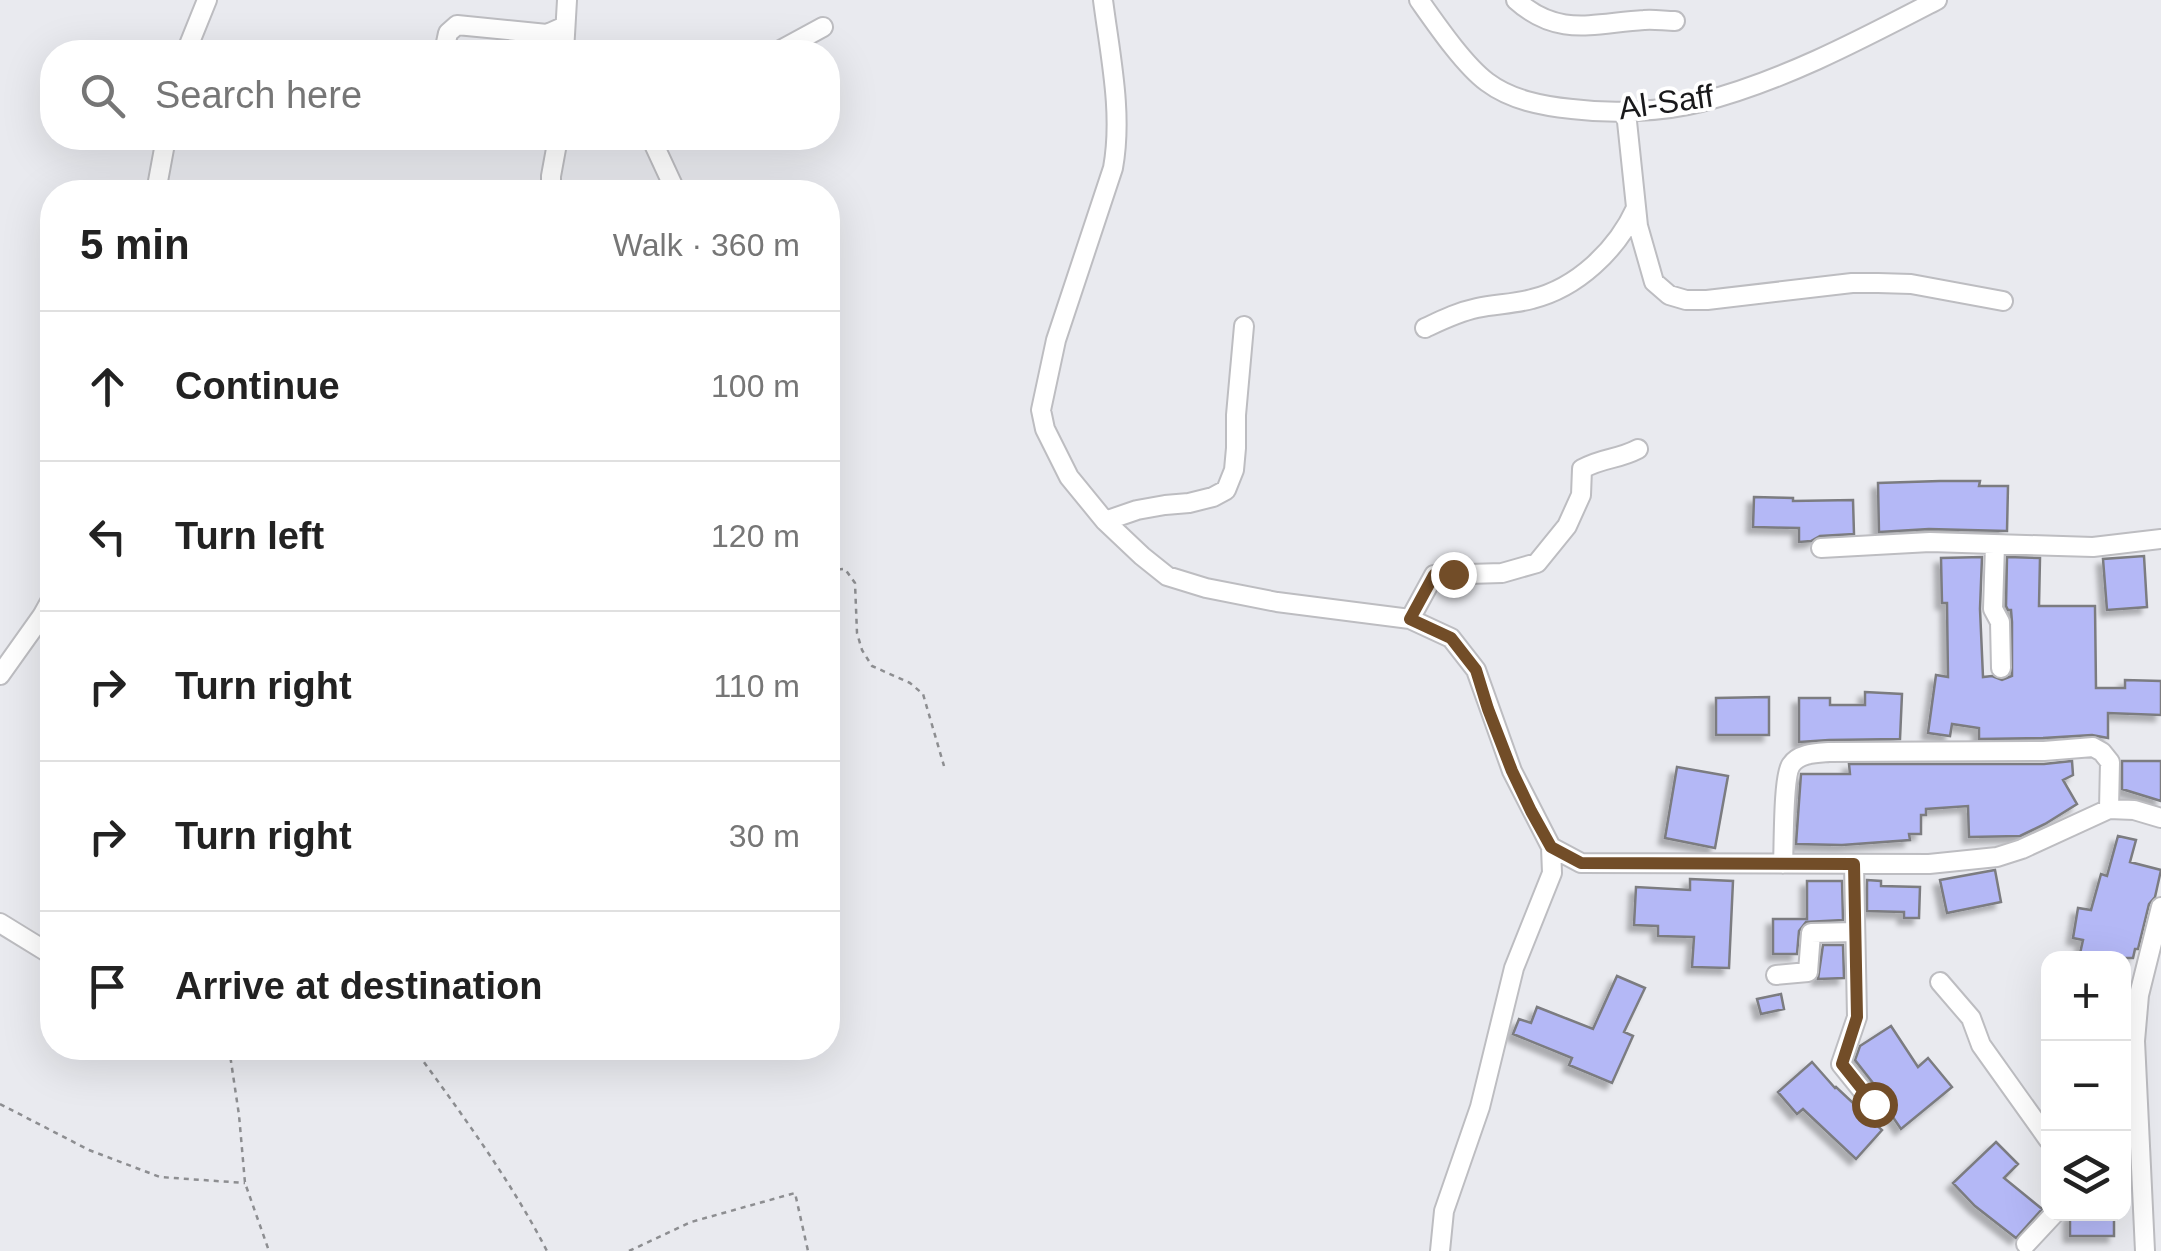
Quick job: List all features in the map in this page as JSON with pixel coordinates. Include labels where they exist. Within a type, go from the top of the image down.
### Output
[{"type":"street","points":[[191,40],[207,0]]},
{"type":"street","points":[[564,40],[567,0]]},
{"type":"street","points":[[1103,0],[1117,146],[1056,340],[1041,410],[1045,430],[1069,477],[1105,521],[1168,576],[1277,602],[1410,619],[1451,638],[1476,670],[1512,771],[1551,847],[1552,873],[1514,968],[1480,1106],[1444,1211],[1440,1251]]},
{"type":"street","name":"Al-Saff","points":[[1419,0],[1446,38],[1484,80],[1513,96],[1548,107],[1626,112],[1698,103],[1745,88],[1856,41],[1937,0]]},
{"type":"street","points":[[1516,0],[1550,22],[1577,26],[1643,20],[1675,22]]},
{"type":"street","points":[[447,40],[457,25],[548,34],[565,26]]},
{"type":"street","points":[[798,40],[823,26]]},
{"type":"street","points":[[1626,112],[1638,226],[1654,282],[1669,295],[1707,300],[1878,283],[1912,284],[2004,301]]},
{"type":"street","points":[[158,180],[164,150]]},
{"type":"street","points":[[550,180],[555,150]]},
{"type":"street","points":[[657,150],[671,180]]},
{"type":"street","points":[[1425,328],[1455,314],[1534,299],[1566,284],[1609,252],[1636,208]]},
{"type":"street","points":[[1105,521],[1165,505],[1190,504],[1226,490],[1234,470],[1244,326]]},
{"type":"street","points":[[1410,619],[1434,575],[1502,574],[1537,563],[1567,526],[1581,495],[1582,469],[1600,458],[1620,458],[1638,450]]},
{"type":"street","points":[[1821,548],[1930,542],[2093,546],[2161,540]]},
{"type":"street","points":[[1994,545],[1992,609],[2000,622],[2000,668]]},
{"type":"street","points":[[0,676],[40,627]]},
{"type":"street","points":[[1783,864],[1787,778],[1792,764],[1806,754],[2044,752],[2093,747],[2110,762],[2109,809]]},
{"type":"street","points":[[1552,873],[1581,863],[1929,864],[1997,857],[2036,844],[2109,809],[2134,810],[2161,818]]},
{"type":"street","points":[[1551,847],[1581,863]]},
{"type":"street","points":[[1854,864],[1857,1017],[1842,1064],[1874,1104]]},
{"type":"street","points":[[2130,1041],[2161,907]]},
{"type":"street","points":[[0,923],[40,948]]},
{"type":"street","points":[[1776,976],[1808,972],[1811,934],[1855,932]]},
{"type":"street","points":[[1940,982],[1970,1018],[1981,1045],[2042,1131]]},
{"type":"street","points":[[2131,1072],[2145,1251]]},
{"type":"street","points":[[2026,1244],[2047,1221]]},
{"type":"path","points":[[840,569],[845,569],[855,583],[857,633],[862,650],[872,666],[910,683],[923,694],[944,766]]},
{"type":"path","points":[[230,1060],[245,1183],[269,1251]]},
{"type":"path","points":[[422,1060],[519,1201],[547,1251]]},
{"type":"path","points":[[0,1104],[89,1150],[160,1177],[245,1183]]},
{"type":"path","points":[[629,1251],[691,1222],[794,1193],[808,1251]]},
{"type":"building","points":[[1940,481],[2008,486],[2007,531],[1879,532],[1878,483]]},
{"type":"building","points":[[1754,497],[1853,500],[1854,534],[1799,542],[1799,528],[1753,527]]},
{"type":"building","points":[[2144,556],[2147,607],[2107,610],[2103,559]]},
{"type":"building","points":[[1982,557],[1983,677],[2002,680],[2012,676],[2011,610],[2006,606],[2007,557],[2040,558],[2039,606],[2095,606],[2096,688],[2125,688],[2125,680],[2161,681],[2161,715],[2108,713],[2108,738],[2092,735],[1979,739],[1979,728],[1952,724],[1950,736],[1928,733],[1936,675],[1948,677],[1947,603],[1942,603],[1941,558]]},
{"type":"building","points":[[1865,692],[1902,694],[1900,739],[1799,742],[1799,698],[1830,698],[1830,705],[1865,705]]},
{"type":"building","points":[[1769,697],[1769,735],[1716,735],[1716,698]]},
{"type":"building","points":[[2072,761],[2073,775],[2063,780],[2077,804],[2020,836],[1969,837],[1968,806],[1926,809],[1926,815],[1921,815],[1921,834],[1909,834],[1910,840],[1796,844],[1801,774],[1850,774],[1849,764]]},
{"type":"building","points":[[2122,761],[2161,761],[2161,801],[2122,789]]},
{"type":"building","points":[[1677,767],[1728,776],[1715,848],[1665,838]]},
{"type":"building","points":[[2118,836],[2136,840],[2130,862],[2161,870],[2133,958],[2131,951],[2081,951],[2083,940],[2073,938],[2078,908],[2091,910],[2101,874],[2107,876]]},
{"type":"building","points":[[1995,870],[2001,902],[1947,913],[1940,880]]},
{"type":"building","points":[[1690,879],[1733,881],[1729,968],[1692,967],[1694,937],[1658,936],[1658,926],[1634,925],[1636,887],[1690,890]]},
{"type":"building","points":[[1867,880],[1881,881],[1881,886],[1920,887],[1919,918],[1904,918],[1904,912],[1867,911]]},
{"type":"building","points":[[1807,881],[1842,881],[1843,920],[1806,922],[1799,931],[1797,954],[1773,954],[1773,919],[1807,919]]},
{"type":"building","points":[[1823,945],[1843,945],[1844,978],[1818,979]]},
{"type":"building","points":[[1617,976],[1645,988],[1624,1032],[1633,1036],[1612,1083],[1569,1065],[1572,1058],[1513,1034],[1519,1019],[1531,1023],[1537,1007],[1593,1029]]},
{"type":"building","points":[[1781,994],[1784,1009],[1761,1014],[1757,999]]},
{"type":"building","points":[[1891,1026],[1918,1067],[1928,1058],[1952,1087],[1901,1129],[1884,1097],[1855,1060],[1860,1046]]},
{"type":"building","points":[[1812,1062],[1882,1130],[1856,1159],[1803,1109],[1797,1114],[1778,1092]]},
{"type":"building","points":[[1996,1142],[2018,1164],[2004,1178],[2041,1210],[2016,1238],[1953,1183]]},
{"type":"building","points":[[2070,1221],[2114,1221],[2114,1236],[2070,1236]]},
{"type":"route","points":[[1453,574],[1434,575],[1410,619],[1451,638],[1476,670],[1512,771],[1551,847],[1581,863],[1854,864],[1857,1017],[1842,1064],[1874,1104]]}]
